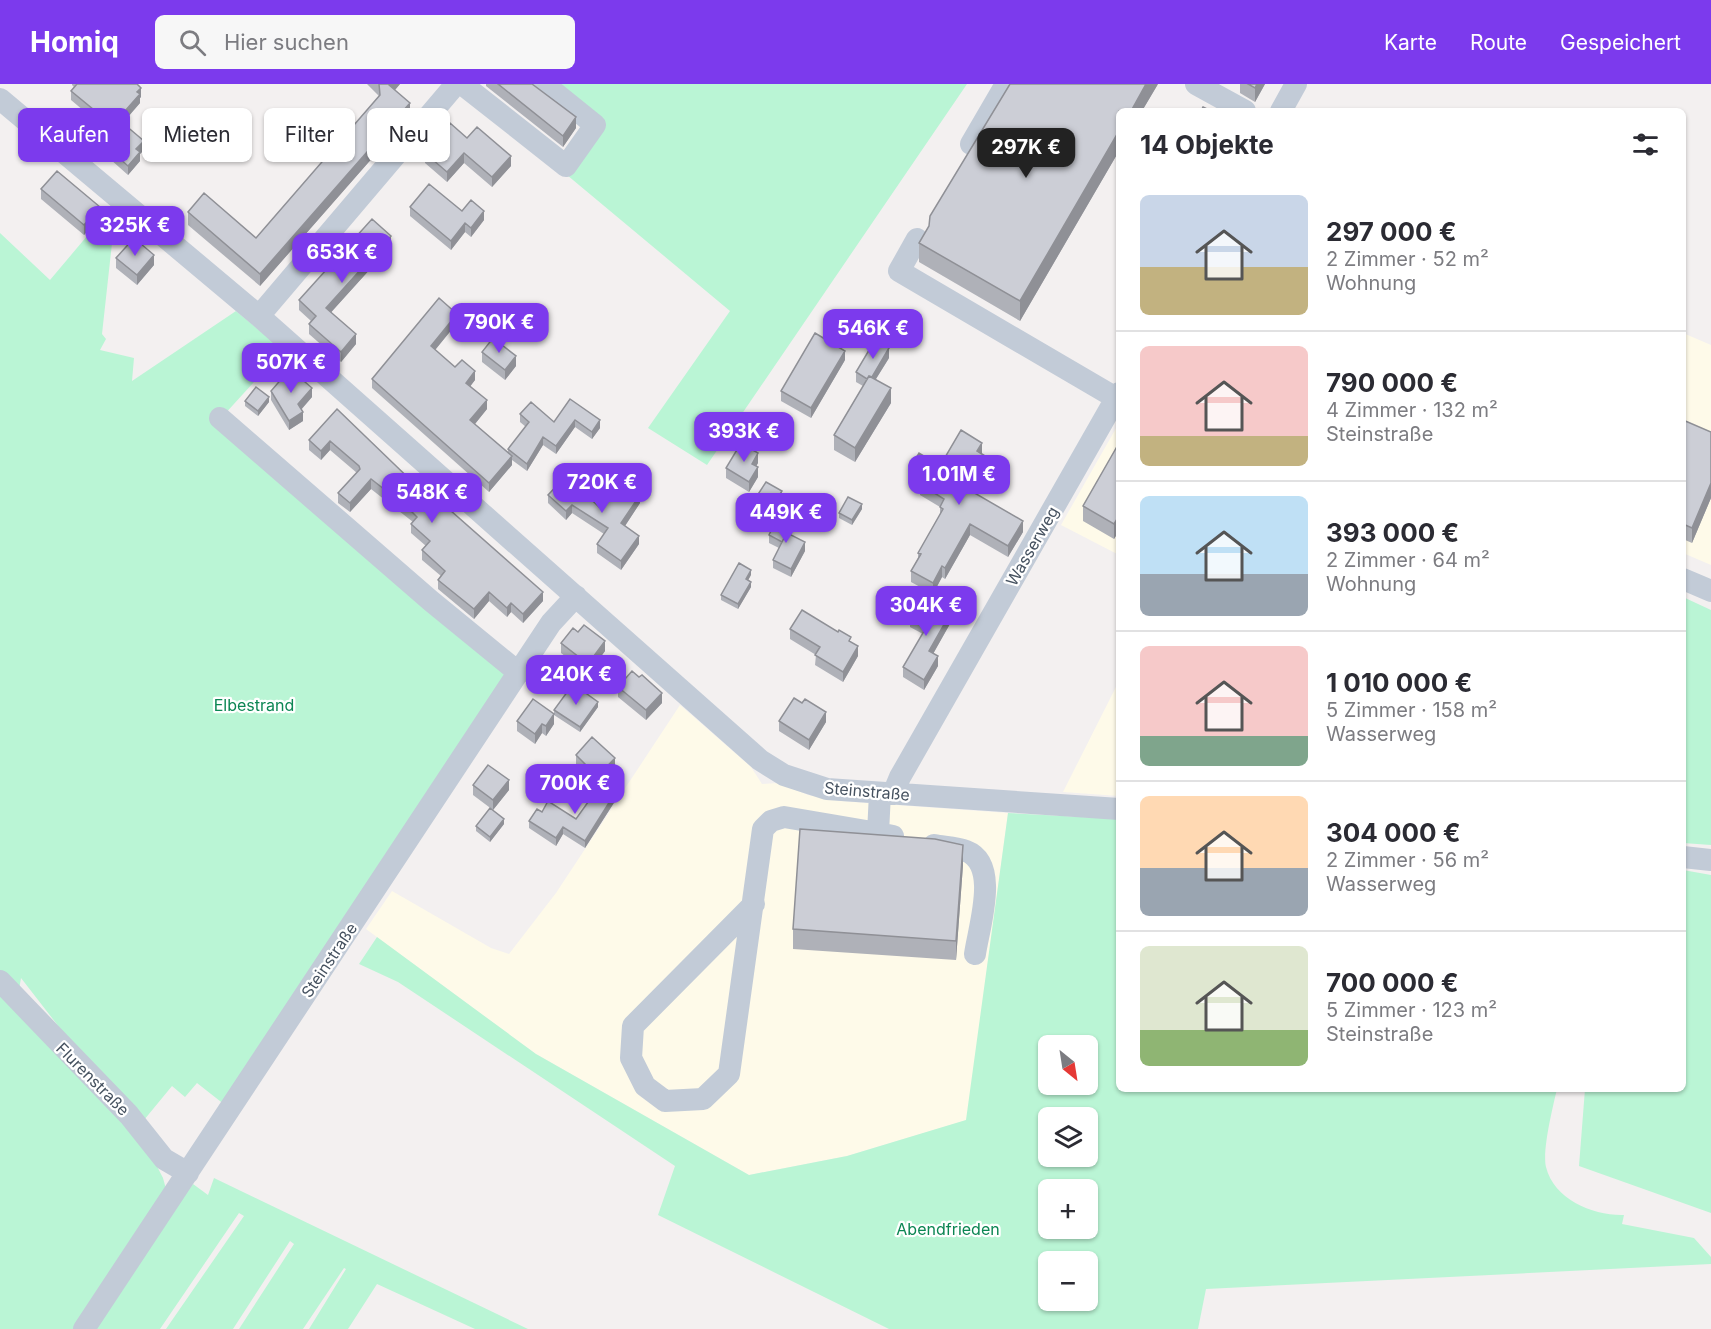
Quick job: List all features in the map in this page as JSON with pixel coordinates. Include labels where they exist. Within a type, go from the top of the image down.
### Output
[{"type":"street","points":[[260,316],[456,84]]},
{"type":"street","points":[[462,84],[566,166],[595,125],[544,84]]},
{"type":"street","points":[[971,144],[1006,84]]},
{"type":"street","points":[[1196,84],[1240,108]]},
{"type":"street","points":[[1283,108],[1296,84]]},
{"type":"street","name":"Steinstraße","points":[[0,99],[260,316],[760,760],[805,783],[827,789],[1116,809]]},
{"type":"street","points":[[917,239],[899,271],[1116,395]]},
{"type":"street","name":"Wasserweg","points":[[886,794],[900,777],[1116,399]]},
{"type":"street","points":[[220,418],[431,601],[519,673]]},
{"type":"street","points":[[1686,580],[1711,591]]},
{"type":"street","name":"Steinstraße","points":[[85,1327],[551,623],[576,596]]},
{"type":"street","points":[[878,833],[886,794]]},
{"type":"street","points":[[754,904],[633,1026],[631,1058],[645,1086],[665,1101],[703,1099],[729,1074],[754,904],[763,829],[771,821],[784,817],[967,851],[981,862],[986,877],[975,954]]},
{"type":"street","points":[[1686,857],[1711,860]]},
{"type":"street","name":"Flurenstraße","points":[[0,981],[85,1072],[129,1114],[164,1158],[188,1173]]},
{"type":"shaded area","points":[[1686,334],[1711,345],[1711,565],[1686,554]]},
{"type":"shaded area","points":[[1116,428],[1116,553],[1061,525]]},
{"type":"shaded area","points":[[1116,687],[1116,796],[1063,792]]},
{"type":"shaded area","points":[[680,705],[751,767],[762,784],[778,783],[808,795],[840,801],[1008,813],[967,1120],[847,1156],[749,1175],[536,1054],[366,929],[392,891],[491,948],[509,954],[556,893]]},
{"type":"green space","points":[[556,84],[967,84],[707,465],[648,428],[730,311],[567,175],[603,124]]},
{"type":"green space","name":"Elbestrand","points":[[109,210],[115,216],[102,334],[106,339],[100,350],[134,358],[132,381],[236,311],[283,350],[223,416],[514,667],[225,1105],[197,1083],[185,1097],[172,1086],[144,1120],[80,1054],[21,978],[16,1008],[143,1139],[163,1178],[166,1189],[76,1329],[0,1329],[0,233],[50,280]]},
{"type":"green space","points":[[1686,598],[1711,610],[1711,845],[1686,843]]},
{"type":"green space","name":"Abendfrieden","points":[[1008,813],[1116,819],[1116,1092],[1556,1092],[1548,1128],[1545,1160],[1550,1179],[1557,1189],[1566,1197],[1588,1209],[1612,1215],[1624,1215],[1622,1224],[1694,1238],[1711,1257],[1711,1264],[1206,1289],[1198,1329],[889,1329],[658,1215],[675,1166],[398,982],[359,964],[377,937],[536,1054],[749,1175],[847,1156],[966,1120]]},
{"type":"green space","points":[[1686,871],[1711,875],[1711,1213],[1579,1166],[1585,1092],[1686,1092]]},
{"type":"green space","points":[[214,1178],[528,1329],[475,1329],[377,1284],[348,1329],[309,1329],[346,1269],[344,1268],[303,1329],[239,1329],[294,1244],[290,1241],[233,1329],[166,1329],[244,1216],[239,1213],[160,1329],[88,1329],[193,1184],[208,1195]]},
{"type":"building","points":[[77,84],[137,84],[141,88],[137,92],[140,94],[128,108],[92,108],[71,91]]},
{"type":"building","points":[[379,84],[389,84],[410,103],[406,108],[369,108],[380,95]]},
{"type":"building","points":[[498,84],[532,84],[576,117],[563,136]]},
{"type":"building","points":[[1010,84],[1146,84],[1133,108],[1116,108],[1116,136],[1020,301],[919,243],[929,226],[930,216]]},
{"type":"building","points":[[367,110],[367,152],[260,274],[188,212],[204,193],[256,238],[322,162],[355,162],[355,124]]},
{"type":"building","points":[[450,123],[467,138],[477,127],[511,156],[492,177],[464,153],[447,172],[435,162],[450,162]]},
{"type":"building","points":[[130,129],[142,139],[142,143],[136,149],[140,152],[128,166],[123,162],[130,162]]},
{"type":"building","points":[[57,171],[100,207],[84,225],[41,189]]},
{"type":"building","points":[[429,184],[462,211],[471,200],[484,211],[471,228],[465,223],[451,241],[410,207]]},
{"type":"building","points":[[372,219],[391,236],[326,308],[356,334],[341,352],[309,324],[316,316],[299,300]]},
{"type":"building","points":[[134,238],[154,255],[137,275],[116,258]]},
{"type":"building","points":[[439,298],[457,314],[431,346],[455,367],[462,360],[475,371],[466,383],[487,400],[470,420],[512,456],[489,483],[372,379]]},
{"type":"building","points":[[815,333],[845,351],[811,408],[781,391]]},
{"type":"building","points":[[493,338],[516,356],[505,370],[482,352]]},
{"type":"building","points":[[875,340],[889,348],[872,377],[869,376],[867,379],[856,372]]},
{"type":"building","points":[[290,369],[312,388],[298,404],[303,412],[289,421],[271,391]]},
{"type":"building","points":[[869,376],[891,388],[855,448],[834,435]]},
{"type":"building","points":[[256,387],[269,397],[258,411],[245,401]]},
{"type":"building","points":[[570,399],[600,420],[592,432],[575,420],[556,446],[543,437],[527,464],[508,449],[529,422],[520,414],[531,402],[554,422]]},
{"type":"building","points":[[337,409],[422,491],[425,488],[543,592],[523,614],[511,603],[507,608],[489,592],[474,609],[438,580],[445,571],[422,550],[430,541],[411,524],[417,517],[371,479],[350,503],[338,493],[360,469],[359,466],[330,441],[321,451],[309,440]]},
{"type":"building","points":[[1686,421],[1711,432],[1711,483],[1692,528],[1686,525]]},
{"type":"building","points":[[961,430],[982,443],[977,451],[990,459],[971,491],[1023,521],[1008,546],[970,524],[945,568],[942,566],[933,583],[911,571],[921,554],[918,553],[943,509],[940,507],[944,499],[920,484],[926,473],[912,465],[919,453],[940,466]]},
{"type":"building","points":[[741,443],[758,453],[752,464],[758,467],[749,482],[726,468]]},
{"type":"building","points":[[1116,448],[1116,521],[1114,524],[1083,506]]},
{"type":"building","points":[[566,476],[599,507],[602,503],[605,505],[622,484],[640,495],[621,523],[639,536],[621,561],[597,544],[608,528],[572,505],[566,511],[548,495]]},
{"type":"building","points":[[766,482],[782,491],[769,511],[753,502]]},
{"type":"building","points":[[848,497],[862,504],[852,520],[839,513]]},
{"type":"building","points":[[778,517],[792,524],[787,533],[805,542],[791,569],[773,560],[782,542],[769,535]]},
{"type":"building","points":[[739,563],[751,570],[746,579],[751,582],[738,604],[721,595]]},
{"type":"building","points":[[922,596],[951,612],[929,651],[938,656],[924,680],[903,667],[927,626],[910,617]]},
{"type":"building","points":[[802,610],[838,632],[839,630],[851,637],[849,641],[858,646],[843,672],[815,655],[820,647],[790,629]]},
{"type":"building","points":[[584,625],[605,641],[588,664],[561,643],[573,628],[578,632]]},
{"type":"building","points":[[632,671],[639,677],[642,675],[662,693],[646,710],[618,687]]},
{"type":"building","points":[[573,684],[598,702],[580,727],[554,710]]},
{"type":"building","points":[[794,698],[802,703],[805,699],[826,712],[809,740],[779,721]]},
{"type":"building","points":[[533,699],[554,714],[546,726],[542,724],[535,734],[517,721]]},
{"type":"building","points":[[592,737],[615,758],[595,779],[583,768],[586,765],[576,755]]},
{"type":"building","points":[[488,765],[509,780],[493,800],[473,785]]},
{"type":"building","points":[[603,781],[617,790],[585,841],[563,827],[556,838],[529,821],[537,809],[542,812],[548,801],[576,819]]},
{"type":"building","points":[[490,808],[504,819],[490,837],[476,826]]},
{"type":"building","points":[[800,829],[935,839],[963,845],[956,941],[793,929]]}]
